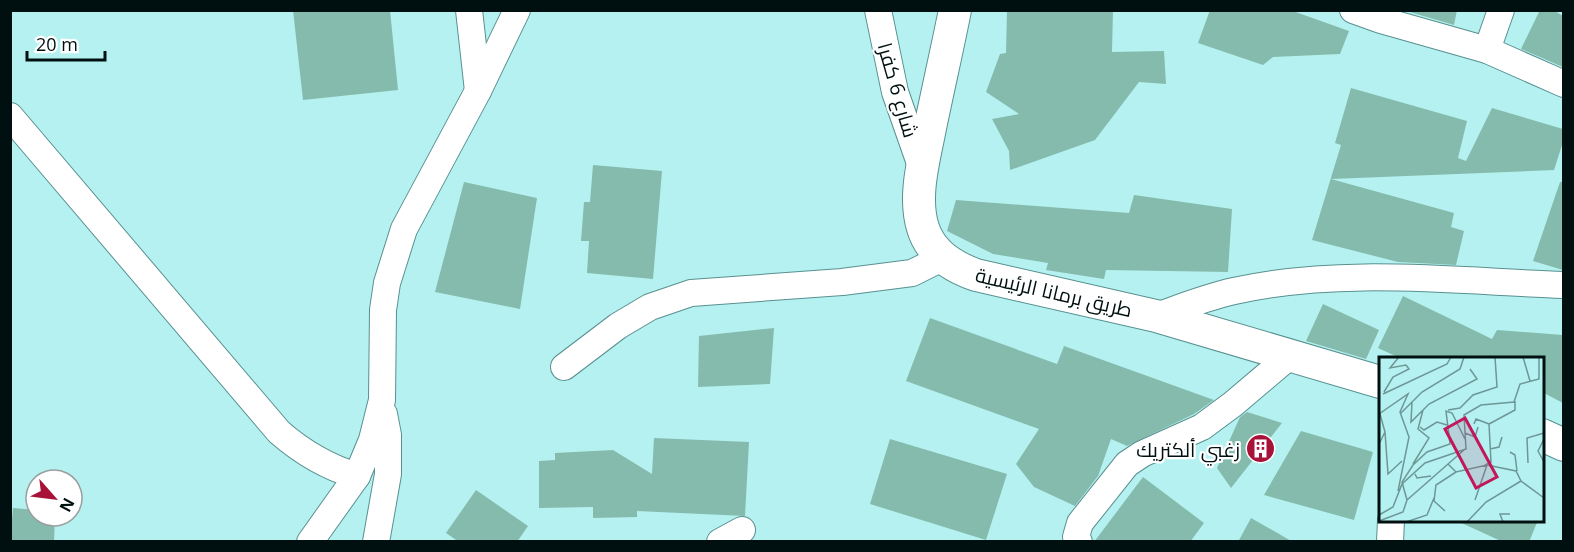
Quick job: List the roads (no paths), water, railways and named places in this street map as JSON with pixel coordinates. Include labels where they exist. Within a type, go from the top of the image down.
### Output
[{"type":"main road","name":"طريق برمانا الرئيسية","points":[[955,10],[922,169],[920,197],[923,229],[931,245],[942,258],[959,269],[976,275],[1156,316],[1292,354],[1379,382]]},
{"type":"main road","points":[[1544,436],[1563,445]]},
{"type":"street","points":[[469,10],[478,91]]},
{"type":"street","points":[[376,542],[389,464],[388,435],[382,400],[383,310],[394,256],[410,219],[478,91],[517,10]]},
{"type":"street","name":"شارع 6 كفرا","points":[[878,10],[895,92],[922,169]]},
{"type":"street","points":[[1353,10],[1487,50],[1563,84]]},
{"type":"street","points":[[1487,50],[1501,10]]},
{"type":"street","points":[[10,117],[279,432],[301,450],[321,462],[357,476]]},
{"type":"street","points":[[564,368],[618,326],[650,307],[691,293],[842,282],[912,273],[942,258]]},
{"type":"street","points":[[1156,316],[1236,291],[1306,280],[1353,277],[1563,285]]},
{"type":"street","points":[[1080,542],[1076,537],[1080,523],[1128,465],[1142,454],[1203,427],[1292,354]]},
{"type":"street","points":[[310,542],[357,476],[372,440],[382,400]]},
{"type":"street","points":[[1390,542],[1391,522]]},
{"type":"place","name":"زغبي ألكتريك","points":[[1261,449]]}]
